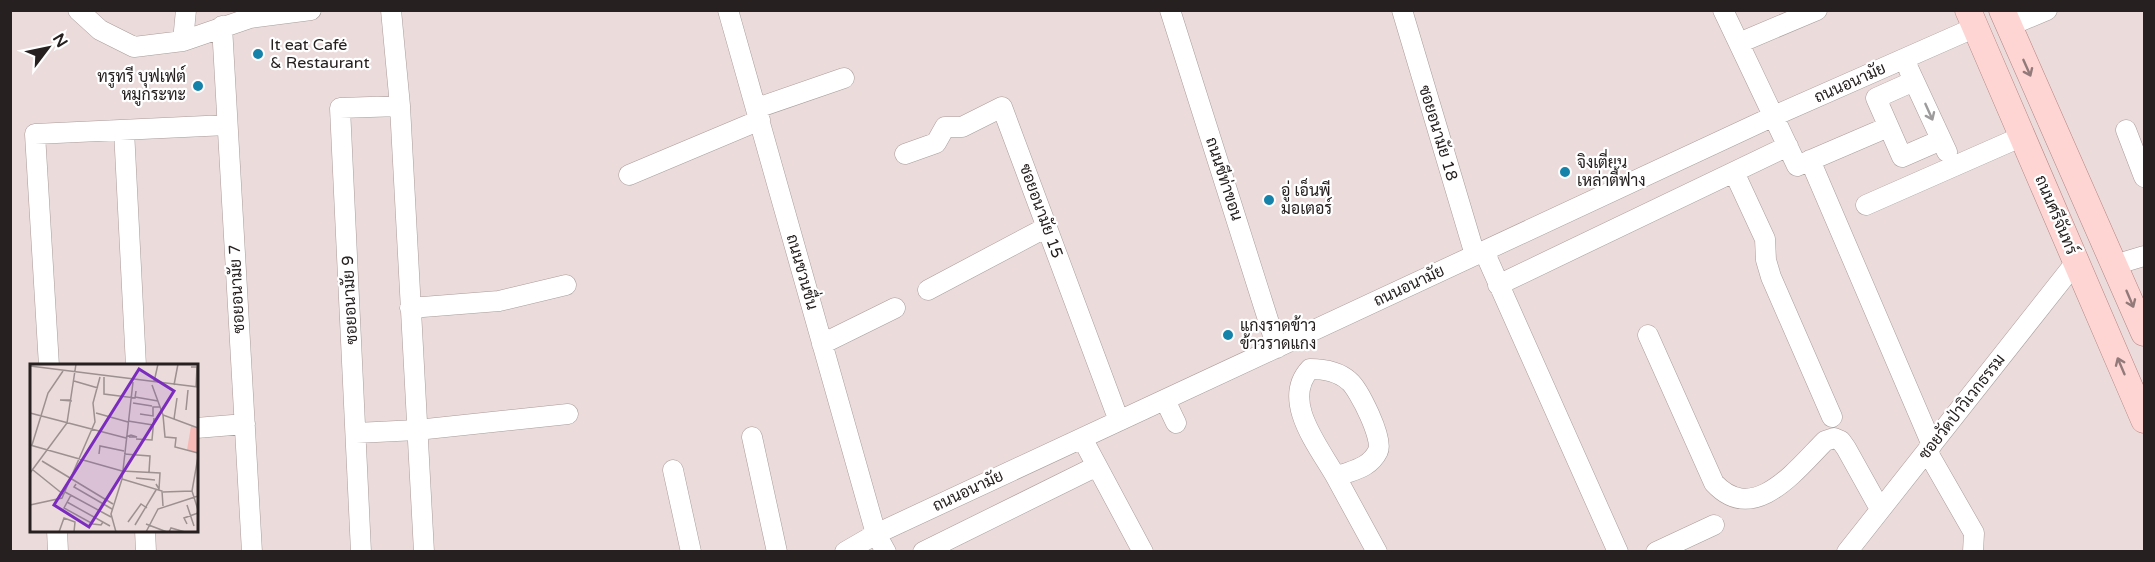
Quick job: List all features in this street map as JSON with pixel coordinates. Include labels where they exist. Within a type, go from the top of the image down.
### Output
[{"type":"main road","points":[[1972,19],[2005,17]]},
{"type":"main road","name":"ถนนศรีจันทร์","points":[[2005,17],[2145,333]]},
{"type":"main road","name":"ถนนศรีจันทร์","points":[[1972,19],[2144,418]]},
{"type":"street","points":[[78,10],[100,30],[134,47],[183,41],[250,18],[311,10]]},
{"type":"street","points":[[183,41],[186,10]]},
{"type":"street","points":[[391,10],[400,106],[424,552]]},
{"type":"street","name":"ถนนชวนชื่น","points":[[728,10],[876,534],[886,552]]},
{"type":"street","name":"ถนนชีท่าขอน","points":[[1170,10],[1286,344],[1310,369]]},
{"type":"street","name":"ซอยอนามัย 18","points":[[1402,10],[1479,253],[1498,285],[1618,552]]},
{"type":"street","points":[[1723,10],[1797,166],[1888,127]]},
{"type":"street","points":[[1739,43],[1817,10]]},
{"type":"street","points":[[2005,17],[2047,10]]},
{"type":"street","name":"ถนนอนามัย","points":[[845,552],[876,534],[1479,253],[1774,116],[1905,59],[1972,19]]},
{"type":"street","name":"ซอยอนามัย 7","points":[[222,26],[252,552]]},
{"type":"street","points":[[1905,59],[1953,166]]},
{"type":"street","points":[[629,175],[758,114],[844,78]]},
{"type":"street","points":[[1914,81],[1876,98],[1888,127],[1902,157],[1941,140]]},
{"type":"street","name":"ซอยอนามัย 9","points":[[361,552],[340,108],[400,106]]},
{"type":"street","name":"ซอยอนามัย 15","points":[[905,154],[936,143],[945,127],[962,127],[1002,107],[1119,421]]},
{"type":"street","points":[[49,364],[35,134],[227,125]]},
{"type":"street","points":[[124,130],[136,364]]},
{"type":"street","points":[[2126,130],[2145,177]]},
{"type":"street","points":[[1866,205],[2023,136]]},
{"type":"street","points":[[1498,285],[1788,146]]},
{"type":"street","points":[[1810,160],[1930,448],[1974,533],[1973,552]]},
{"type":"street","points":[[1734,172],[1765,239],[1766,260],[1771,277],[1832,417]]},
{"type":"street","points":[[928,290],[1047,227]]},
{"type":"street","points":[[2114,265],[2145,256]]},
{"type":"street","name":"ซอยวัดป่าวิเวกธรรม","points":[[1847,552],[2076,262]]},
{"type":"street","points":[[410,308],[500,301],[566,285]]},
{"type":"street","points":[[822,344],[895,308]]},
{"type":"street","points":[[1648,335],[1714,483],[1726,496],[1740,499],[1758,496],[1778,488],[1825,441],[1834,438],[1841,441],[1846,448],[1880,509]]},
{"type":"street","points":[[1336,477],[1368,464],[1380,446],[1379,435],[1351,382],[1339,374],[1310,369],[1304,375],[1300,389],[1300,410],[1336,477],[1377,552]]},
{"type":"street","points":[[1165,400],[1176,423]]},
{"type":"street","points":[[356,433],[417,430],[568,414]]},
{"type":"street","points":[[198,428],[245,424]]},
{"type":"street","points":[[752,437],[777,552]]},
{"type":"street","points":[[1082,438],[1143,552]]},
{"type":"street","points":[[923,552],[1097,466]]},
{"type":"street","points":[[1020,467],[1035,496]]},
{"type":"street","points":[[673,470],[691,552]]},
{"type":"street","points":[[968,491],[987,519]]},
{"type":"street","points":[[1656,552],[1714,525]]},
{"type":"street","points":[[57,532],[58,552]]},
{"type":"street","points":[[145,532],[146,552]]},
{"type":"place","name":"It eat Café & Restaurant","points":[[258,54]]},
{"type":"place","name":"ทรูทรี บุฟเฟต์ หมูกระทะ","points":[[198,86]]},
{"type":"place","name":"จิงเตี่ยน เหล่าตี้ฟาง","points":[[1565,172]]},
{"type":"place","name":"อู่ เอ็นพี มอเตอร์","points":[[1269,200]]},
{"type":"place","name":"แกงราดข้าว ข้าวราดแกง","points":[[1228,335]]}]
